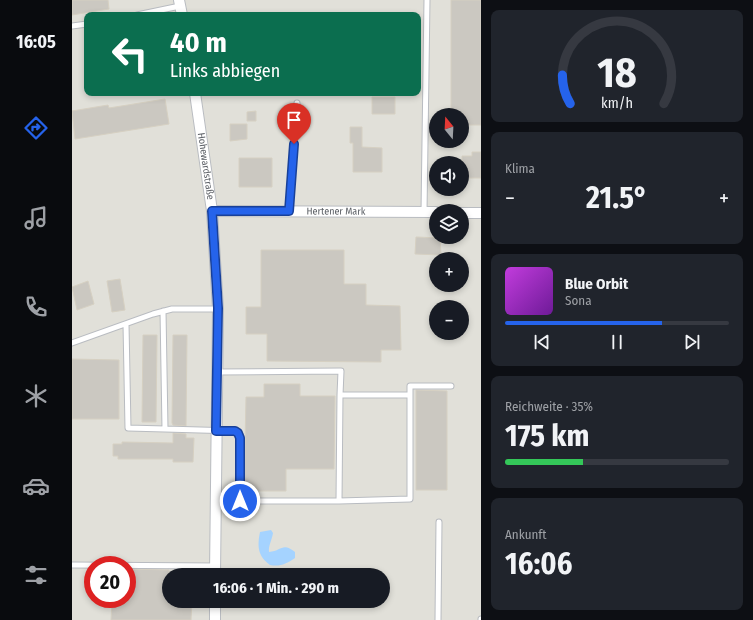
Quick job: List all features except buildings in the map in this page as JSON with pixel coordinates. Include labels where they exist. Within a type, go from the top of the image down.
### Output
[{"type":"street","name":"Hohewardstraße","points":[[195,96],[212,211],[218,308],[215,568]]},
{"type":"street","name":"Hertener Mark","points":[[212,211],[429,212]]},
{"type":"street","points":[[469,213],[481,213]]},
{"type":"street","points":[[215,608],[215,620]]},
{"type":"lane","points":[[424,212],[427,0]]},
{"type":"lane","points":[[153,12],[180,7]]},
{"type":"lane","points":[[72,26],[84,24]]},
{"type":"lane","points":[[289,211],[297,103]]},
{"type":"lane","points":[[72,343],[163,311],[172,309],[218,308]]},
{"type":"lane","points":[[163,311],[165,429]]},
{"type":"lane","points":[[126,324],[128,428],[235,431],[238,433],[240,438],[240,501]]},
{"type":"lane","points":[[217,372],[341,371],[339,501]]},
{"type":"lane","points":[[216,501],[339,501],[410,499],[410,386],[452,386]]},
{"type":"lane","points":[[340,395],[410,395]]},
{"type":"lane","points":[[438,620],[439,522]]},
{"type":"lane","points":[[72,565],[162,569]]},
{"type":"shaded area","points":[[72,0],[481,0],[481,620],[72,620]]},
{"type":"water","points":[[271,530],[273,533],[269,552],[284,547],[295,552],[295,558],[277,566],[270,565],[266,562],[259,551],[260,532]]},
{"type":"route","points":[[240,501],[240,438],[238,433],[235,431],[216,431],[218,308],[212,211],[289,211],[294,144]]}]
